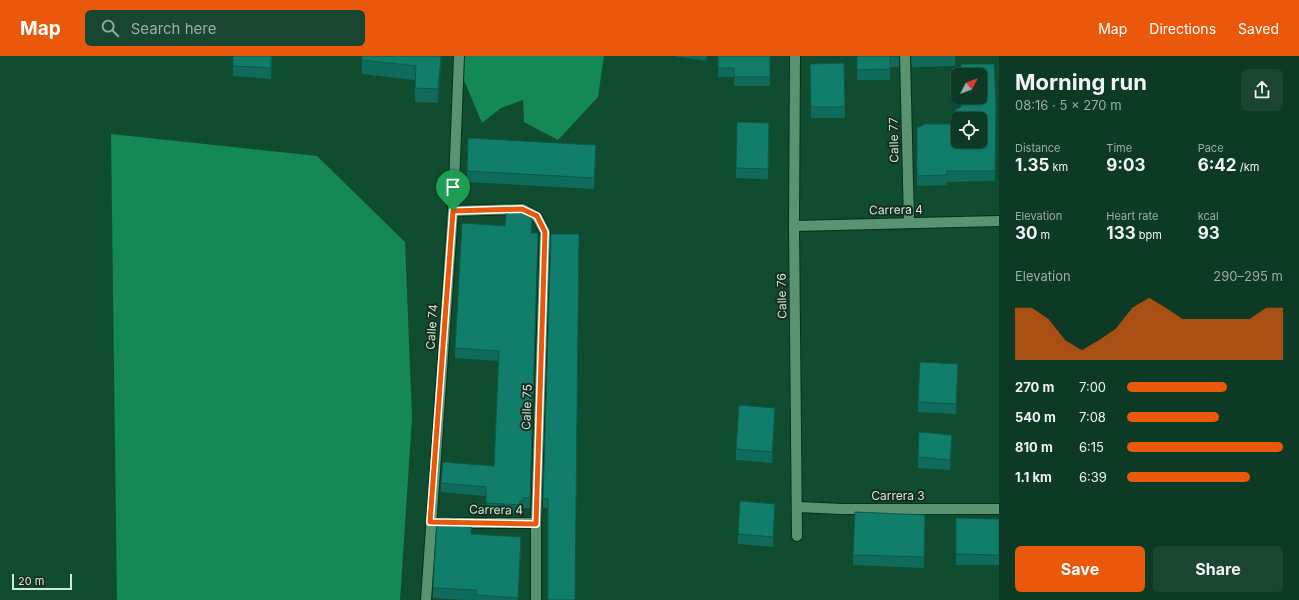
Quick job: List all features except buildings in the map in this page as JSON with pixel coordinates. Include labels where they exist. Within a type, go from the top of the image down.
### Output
[{"type":"street","name":"Calle 74","points":[[426,600],[430,522],[453,211],[459,56]]},
{"type":"street","name":"Calle 76","points":[[795,56],[794,226],[798,507],[797,536]]},
{"type":"street","name":"Calle 77","points":[[905,56],[909,223]]},
{"type":"street","name":"Calle 75","points":[[453,211],[522,209],[537,216],[545,232],[536,524],[536,600]]},
{"type":"street","name":"Carrera 4","points":[[794,226],[999,221]]},
{"type":"street","name":"Carrera 3","points":[[798,507],[842,509],[999,509]]},
{"type":"street","name":"Carrera 4","points":[[430,522],[536,524]]},
{"type":"green space","points":[[462,56],[604,56],[598,97],[558,140],[524,122],[523,100],[501,108],[482,123],[463,78]]},
{"type":"green space","points":[[111,134],[317,156],[405,242],[412,418],[400,600],[117,600]]},
{"type":"route","points":[[522,209],[537,216],[545,232],[536,524],[430,522],[453,211],[522,209]]}]
